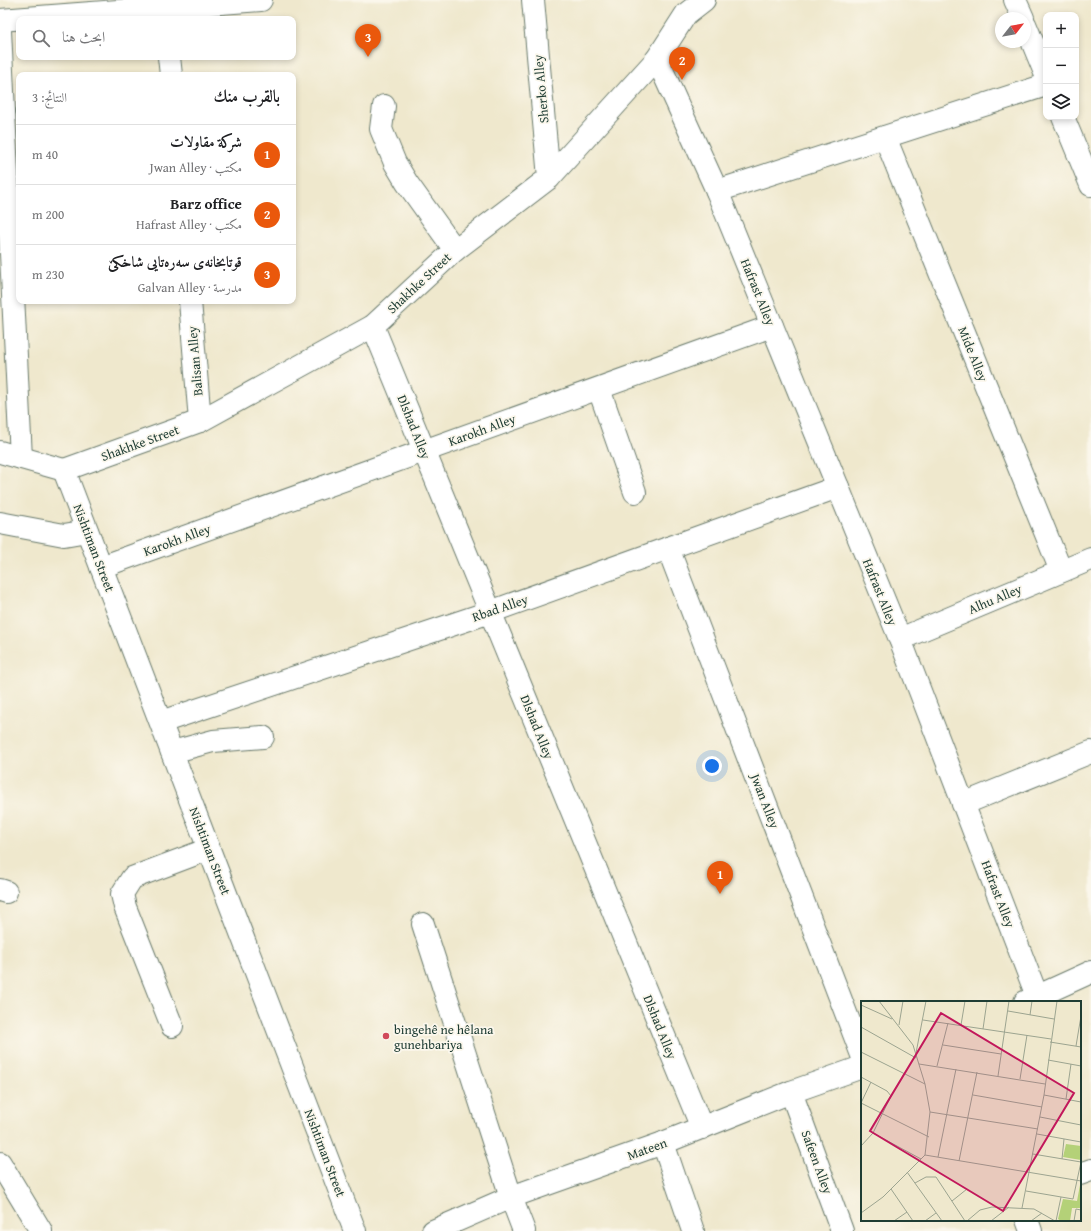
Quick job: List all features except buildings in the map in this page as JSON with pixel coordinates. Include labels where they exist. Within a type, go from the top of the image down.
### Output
[{"type":"street","points":[[60,16],[165,9],[261,0]]},
{"type":"street","name":"Sherko Alley","points":[[533,0],[549,178]]},
{"type":"street","name":"Shakhke Street","points":[[64,470],[200,421],[373,326],[455,250],[549,178],[657,59],[685,7],[704,0]]},
{"type":"street","points":[[1015,0],[1020,12]]},
{"type":"street","points":[[0,20],[16,19]]},
{"type":"street","points":[[0,30],[21,458]]},
{"type":"street","points":[[1031,39],[1043,68]]},
{"type":"street","name":"Hafrast Alley","points":[[657,59],[717,191],[900,639],[963,804],[1031,999]]},
{"type":"street","points":[[169,60],[171,72]]},
{"type":"street","points":[[717,191],[1043,86]]},
{"type":"street","points":[[384,106],[381,129],[395,163],[407,183],[455,250]]},
{"type":"street","points":[[1064,120],[1091,184]]},
{"type":"street","name":"Mide Alley","points":[[885,137],[1061,571]]},
{"type":"street","name":"Balisan Alley","points":[[190,304],[200,421]]},
{"type":"street","name":"Dlshad Alley","points":[[373,326],[702,1128]]},
{"type":"street","name":"Karokh Alley","points":[[101,567],[772,326]]},
{"type":"street","points":[[599,389],[635,492]]},
{"type":"street","points":[[0,452],[64,470]]},
{"type":"street","name":"Nishtiman Street","points":[[64,470],[355,1231]]},
{"type":"street","name":"Rbad Alley","points":[[161,722],[490,612],[838,487]]},
{"type":"street","points":[[0,523],[64,535],[87,532]]},
{"type":"street","name":"Jwan Alley","points":[[668,548],[861,1052]]},
{"type":"street","name":"Alhu Alley","points":[[900,639],[1091,559]]},
{"type":"street","points":[[172,752],[213,741],[263,737]]},
{"type":"street","points":[[963,804],[1091,752]]},
{"type":"street","points":[[172,1026],[125,907],[122,894],[132,878],[209,848]]},
{"type":"street","points":[[423,924],[511,1197],[524,1231]]},
{"type":"street","points":[[1031,999],[1091,972]]},
{"type":"street","name":"Mateen","points":[[433,1231],[511,1197],[663,1143],[791,1092],[861,1067]]},
{"type":"street","name":"Safeen Alley","points":[[791,1092],[842,1231]]},
{"type":"street","points":[[663,1143],[693,1231]]},
{"type":"street","points":[[0,1162],[41,1231]]},
{"type":"street","points":[[1081,1174],[1091,1170]]},
{"type":"street","points":[[1027,1221],[1031,1231]]},
{"type":"place","name":"قوتابخانەی سەرەتایی شاخکێ","points":[[368,57]]},
{"type":"place","name":"Barz office","points":[[682,80]]},
{"type":"place","name":"شركة مقاولات","points":[[720,894]]},
{"type":"place","name":"bingehê ne hêlana gunehbariya","points":[[386,1036]]}]
